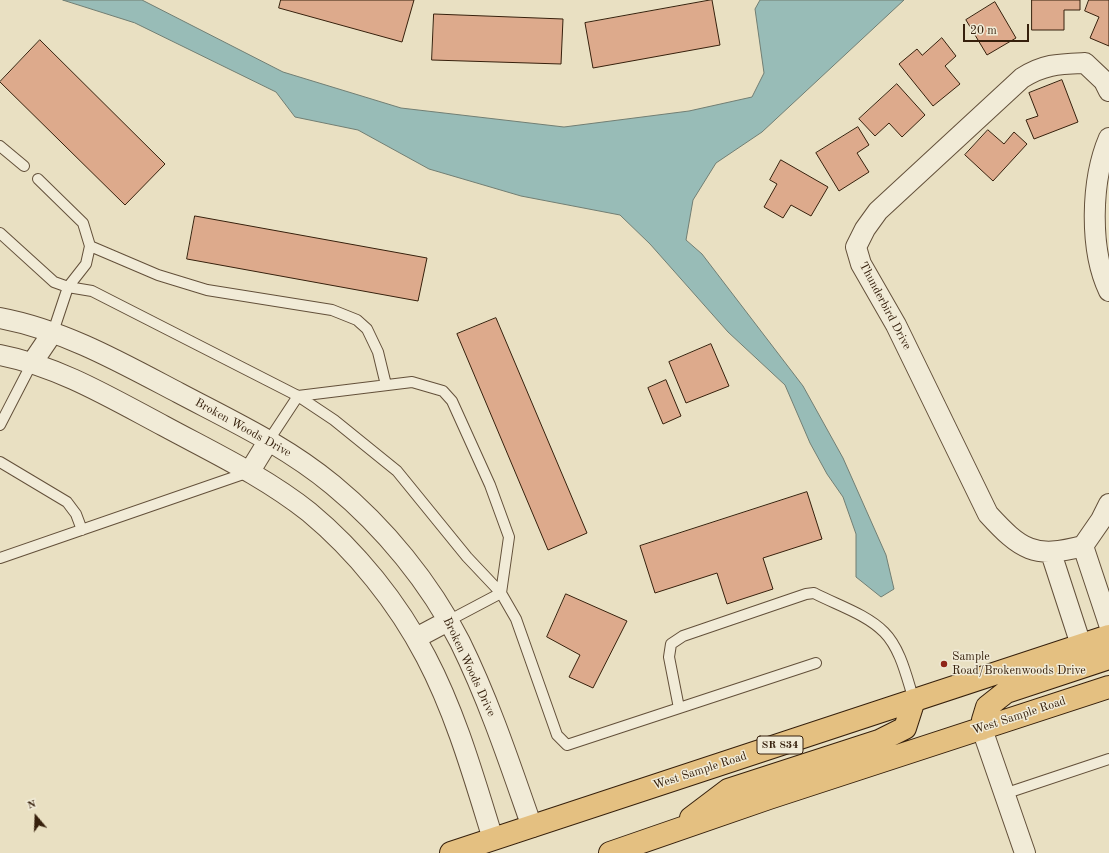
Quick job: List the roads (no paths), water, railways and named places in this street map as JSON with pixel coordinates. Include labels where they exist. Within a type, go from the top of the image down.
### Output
[{"type":"main road","name":"West Sample Road","points":[[452,853],[1109,636]]},
{"type":"main road","points":[[982,728],[983,720],[988,707],[1006,692],[1109,658]]},
{"type":"main road","name":"West Sample Road","points":[[610,853],[674,830],[1109,687]]},
{"type":"main road","points":[[674,830],[728,790],[880,741],[904,728],[914,700]]},
{"type":"street","name":"Thunderbird Drive","points":[[1083,546],[1051,553],[1028,549],[1009,537],[988,514],[896,325],[861,264],[856,247],[865,229],[878,211],[1022,78],[1038,68],[1061,64],[1085,63],[1104,81],[1109,90]]},
{"type":"street","points":[[1109,138],[1103,151],[1097,181],[1095,214],[1098,255],[1109,291]]},
{"type":"street","name":"Broken Woods Drive","points":[[0,318],[53,332],[131,368],[269,440],[332,485],[362,512],[416,573],[459,641],[492,715],[532,827]]},
{"type":"street","points":[[32,363],[53,332]]},
{"type":"street","points":[[0,355],[32,363],[109,398],[250,471],[309,512],[337,538],[387,595],[416,638],[427,658],[456,726],[493,839]]},
{"type":"street","points":[[250,471],[269,440]]},
{"type":"street","points":[[1109,504],[1101,520],[1083,546],[1109,624]]},
{"type":"street","points":[[1051,553],[1081,645]]},
{"type":"street","points":[[416,638],[448,622]]},
{"type":"street","points":[[982,728],[1025,853]]},
{"type":"lane","points":[[0,146],[24,166]]},
{"type":"lane","points":[[38,179],[83,223],[90,246],[86,264],[68,287],[53,332]]},
{"type":"lane","points":[[0,232],[54,282],[68,287],[92,291],[298,396],[334,420],[397,471],[467,557],[501,593],[516,619],[557,735],[567,745],[816,662]]},
{"type":"lane","points":[[90,246],[158,276],[207,290],[332,310],[357,320],[367,329],[378,352],[386,385]]},
{"type":"lane","points":[[0,423],[32,363]]},
{"type":"lane","points":[[269,440],[298,396],[412,382],[443,391],[452,401],[490,484],[510,537],[501,593]]},
{"type":"lane","points":[[0,462],[67,502],[76,514],[82,530]]},
{"type":"lane","points":[[0,558],[250,471]]},
{"type":"lane","points":[[448,622],[501,593]]},
{"type":"lane","points":[[679,708],[669,657],[671,644],[682,636],[806,594],[814,594],[873,622],[886,633],[898,654],[914,700]]},
{"type":"lane","points":[[1004,794],[1109,759]]},
{"type":"water","points":[[63,0],[142,0],[283,72],[401,108],[564,127],[689,111],[752,97],[764,73],[755,9],[760,0],[904,0],[762,132],[716,163],[693,200],[686,240],[702,254],[803,386],[843,458],[886,555],[894,589],[881,597],[856,577],[856,534],[843,497],[827,474],[810,443],[785,385],[728,332],[650,244],[620,215],[521,196],[429,169],[358,130],[295,117],[276,92],[135,23]]},
{"type":"place","name":"Sample Road/Brokenwoods Drive","points":[[944,664]]}]
